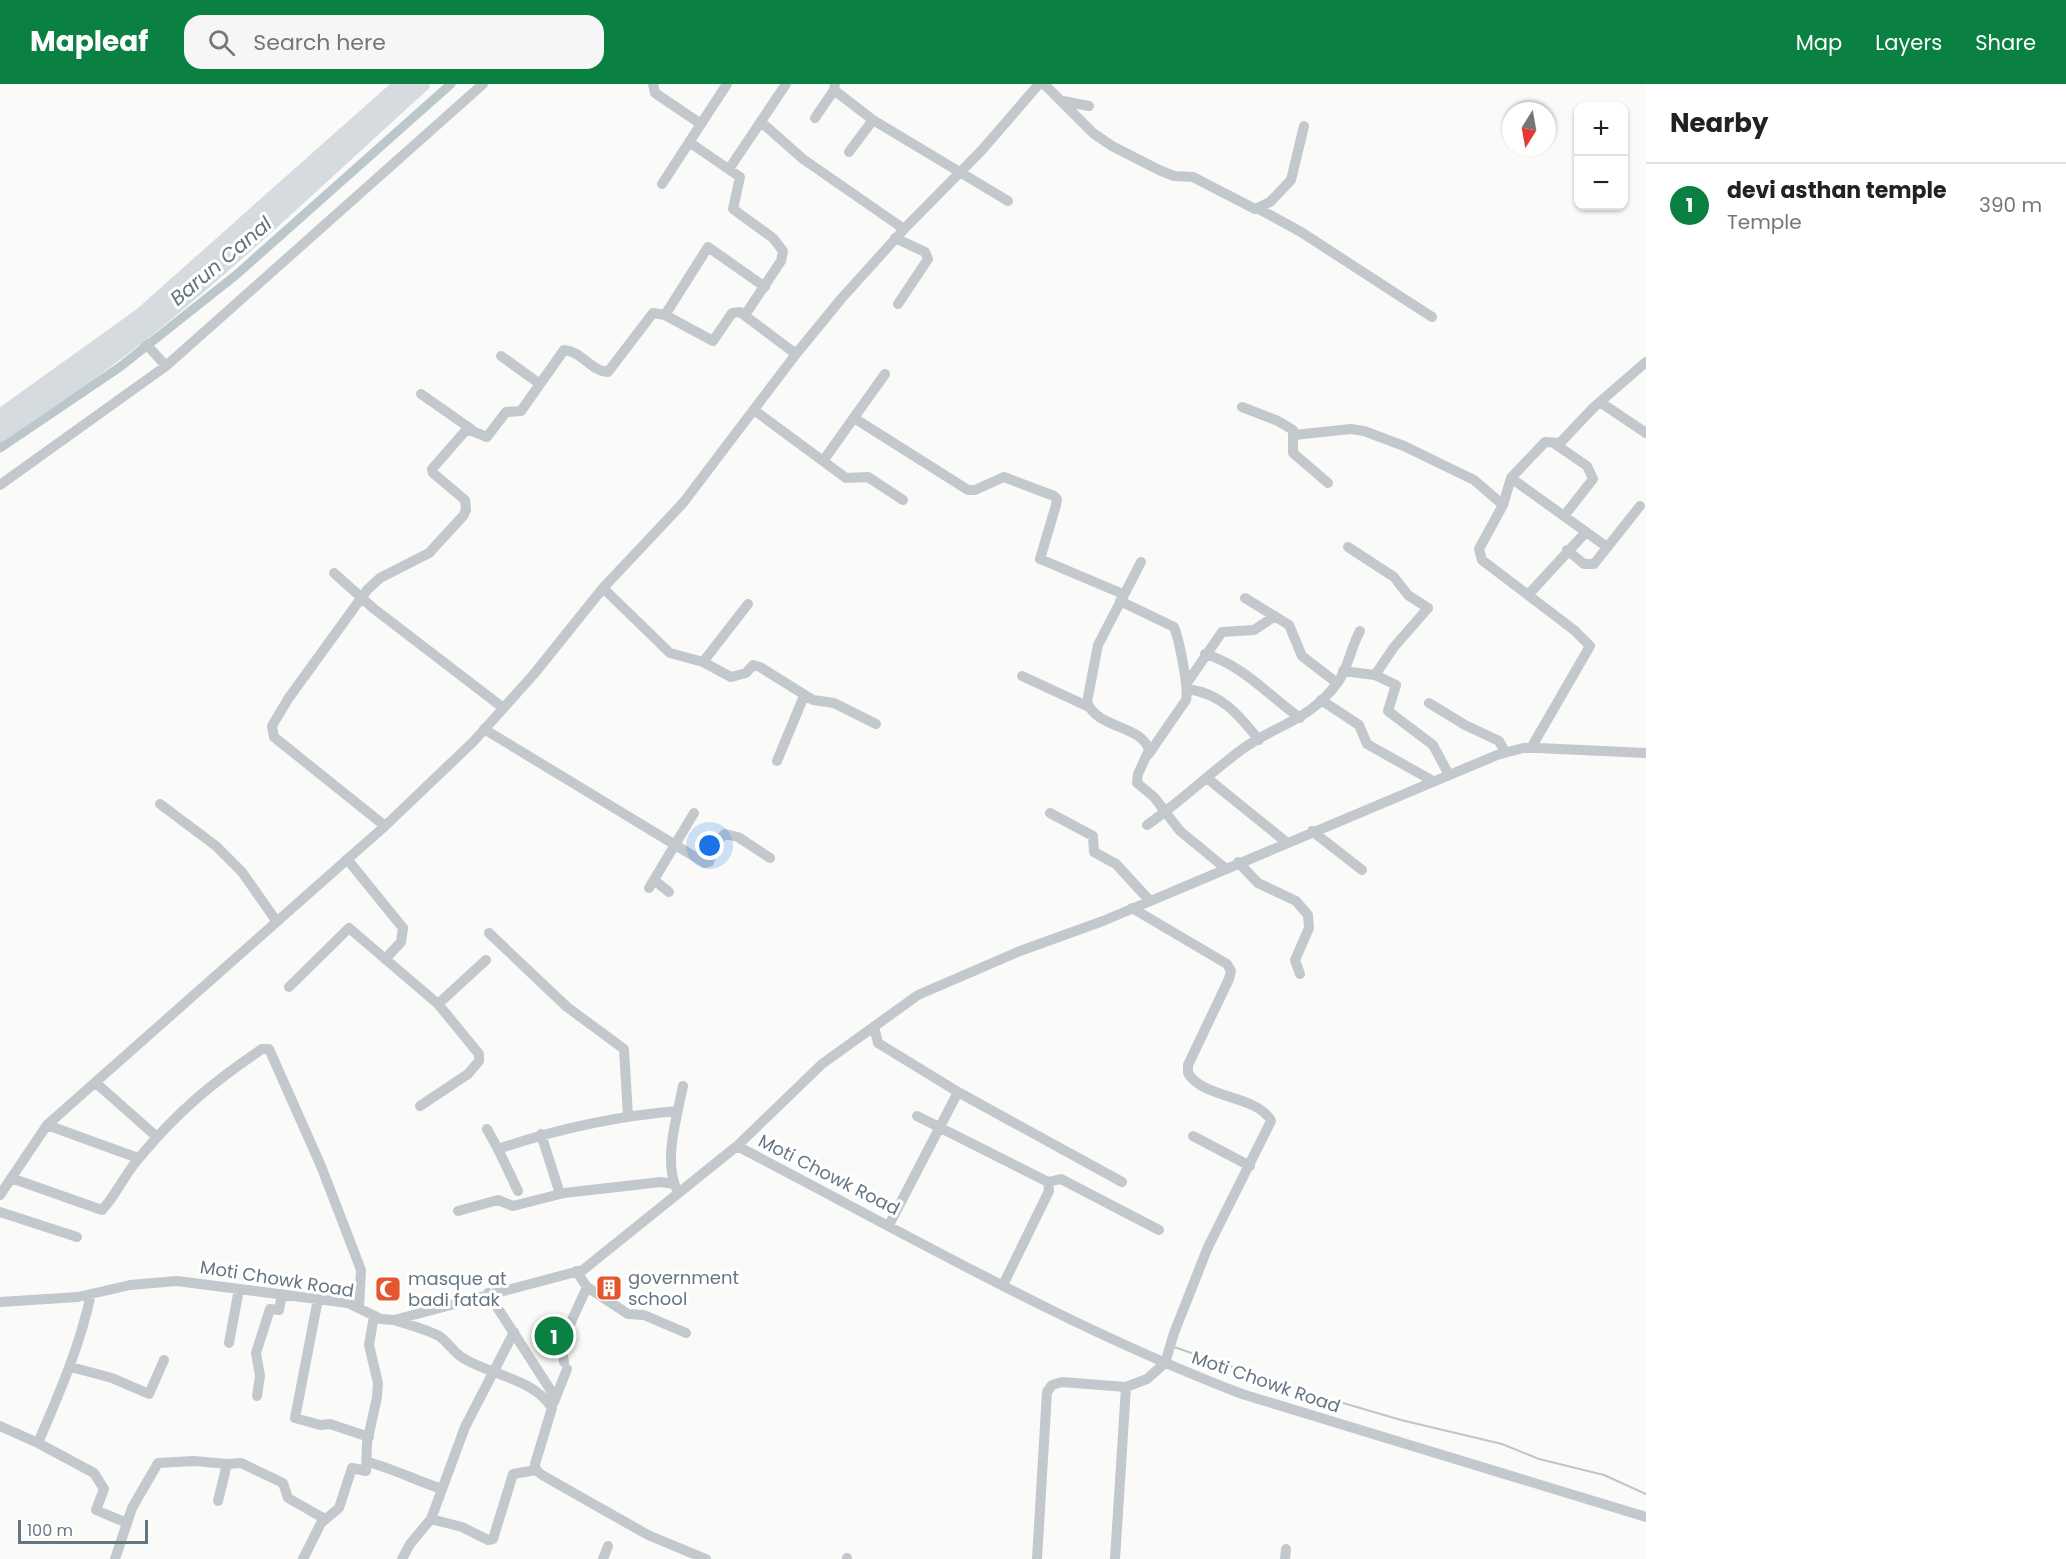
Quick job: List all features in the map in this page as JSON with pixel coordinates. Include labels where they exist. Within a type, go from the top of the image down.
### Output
[{"type":"highway","points":[[0,417],[141,316],[402,84]]},
{"type":"highway","points":[[0,434],[141,338],[422,84]]},
{"type":"street","points":[[0,485],[163,364],[483,84]]},
{"type":"street","points":[[653,84],[655,93],[701,124]]},
{"type":"street","points":[[662,184],[727,84]]},
{"type":"street","points":[[729,169],[786,84]]},
{"type":"street","points":[[0,1195],[47,1125],[385,826],[484,729],[534,674],[603,588],[683,503],[796,354],[895,238],[961,172],[1039,84]]},
{"type":"street","points":[[1044,84],[1093,133],[1112,146],[1159,170],[1179,177],[1193,177],[1241,203],[1259,209],[1301,232],[1432,317]]},
{"type":"street","points":[[815,118],[834,87],[873,120],[1008,201]]},
{"type":"street","points":[[1060,100],[1089,106]]},
{"type":"street","points":[[849,152],[873,120]]},
{"type":"street","points":[[761,122],[803,159],[904,229]]},
{"type":"street","points":[[1259,209],[1270,202],[1291,180],[1304,126]]},
{"type":"street","points":[[688,142],[740,177],[741,182],[733,209],[773,238],[783,251],[781,261],[745,315]]},
{"type":"street","points":[[895,238],[924,252],[928,259],[898,304]]},
{"type":"street","points":[[664,315],[708,247],[765,287]]},
{"type":"street","points":[[421,394],[471,429],[487,437],[506,412],[523,409],[564,350],[572,352],[598,370],[608,372],[653,313],[664,315],[712,341],[732,313],[740,312],[796,354]]},
{"type":"street","points":[[141,338],[163,364]]},
{"type":"street","points":[[501,356],[540,384]]},
{"type":"street","points":[[1555,444],[1560,442],[1600,402],[1646,363]]},
{"type":"street","points":[[823,461],[885,374]]},
{"type":"street","points":[[1600,402],[1646,433]]},
{"type":"street","points":[[1242,407],[1288,426],[1294,435],[1293,453],[1328,483]]},
{"type":"street","points":[[754,410],[846,478],[872,478],[903,500]]},
{"type":"street","points":[[854,418],[968,490],[975,490],[1004,477],[1054,496],[1057,499],[1056,505],[1040,559],[1122,598],[1174,627],[1188,686]]},
{"type":"street","points":[[385,826],[272,733],[275,719],[361,597],[380,578],[429,553],[463,516],[466,510],[465,500],[436,477],[432,469],[456,439],[467,429],[471,429]]},
{"type":"street","points":[[1294,435],[1345,430],[1364,431],[1404,446],[1474,480],[1503,505]]},
{"type":"street","points":[[1531,748],[1590,646],[1575,630],[1482,560],[1479,555],[1482,541],[1503,505],[1511,478],[1540,444],[1545,442],[1555,444],[1587,466],[1593,479],[1564,516]]},
{"type":"street","points":[[1511,478],[1607,547]]},
{"type":"street","points":[[1567,550],[1590,566],[1640,506]]},
{"type":"street","points":[[1528,595],[1586,532]]},
{"type":"street","points":[[1348,547],[1394,578],[1408,595],[1428,608],[1394,647],[1375,675]]},
{"type":"street","points":[[1089,707],[1087,696],[1096,652],[1141,562]]},
{"type":"street","points":[[334,573],[361,597],[502,707]]},
{"type":"street","points":[[603,588],[670,653],[703,662],[731,677],[746,673],[753,665],[769,672],[804,696],[813,700],[834,703],[876,724]]},
{"type":"street","points":[[1245,598],[1289,625],[1297,649],[1309,664],[1337,683]]},
{"type":"street","points":[[703,662],[748,604]]},
{"type":"street","points":[[1225,868],[1180,831],[1154,797],[1137,783],[1138,774],[1186,700],[1188,686],[1205,654],[1222,632],[1254,630],[1275,616]]},
{"type":"street","points":[[1147,825],[1259,740],[1300,718],[1321,700],[1337,683],[1360,631]]},
{"type":"street","points":[[1205,654],[1228,664],[1266,689],[1300,718]]},
{"type":"street","points":[[1343,671],[1375,675],[1396,686],[1396,694],[1389,707],[1390,714],[1433,745],[1449,775]]},
{"type":"street","points":[[1022,676],[1089,707],[1103,720],[1143,740],[1148,745],[1148,756]]},
{"type":"street","points":[[1188,686],[1212,695],[1232,708],[1259,740]]},
{"type":"street","points":[[777,761],[804,696]]},
{"type":"street","points":[[1321,700],[1359,725],[1367,744],[1433,781]]},
{"type":"street","points":[[1429,703],[1465,725],[1499,741],[1506,752]]},
{"type":"street","points":[[484,729],[705,863],[709,861],[721,836],[728,834],[770,858]]},
{"type":"street","points":[[737,1146],[822,1064],[918,995],[1506,752],[1531,748],[1646,753]]},
{"type":"street","points":[[1207,778],[1286,842]]},
{"type":"street","points":[[160,804],[216,846],[242,872],[277,922]]},
{"type":"street","points":[[669,892],[652,884],[694,813]]},
{"type":"street","points":[[1050,813],[1093,836],[1094,852],[1116,864],[1150,901]]},
{"type":"street","points":[[1312,831],[1362,870]]},
{"type":"street","points":[[347,860],[403,928],[401,942],[386,958]]},
{"type":"street","points":[[1238,862],[1258,883],[1305,908],[1310,921],[1309,928],[1294,960],[1300,974]]},
{"type":"street","points":[[1038,1559],[1047,1392],[1052,1385],[1062,1382],[1126,1387],[1148,1378],[1166,1363],[1174,1334],[1208,1247],[1270,1126],[1268,1114],[1198,1084],[1188,1073],[1188,1065],[1229,979],[1231,971],[1227,964],[1132,908]]},
{"type":"street","points":[[289,987],[349,928],[438,1004],[479,1054],[479,1061],[468,1074],[420,1106]]},
{"type":"street","points":[[489,933],[567,1006],[624,1049],[628,1116]]},
{"type":"street","points":[[438,1004],[467,974],[486,960]]},
{"type":"street","points":[[874,1027],[878,1043],[958,1092],[1122,1182]]},
{"type":"street","points":[[11,1178],[102,1210],[138,1158],[213,1082],[262,1049],[268,1049],[321,1166],[361,1270],[359,1308]]},
{"type":"street","points":[[96,1083],[157,1137]]},
{"type":"street","points":[[458,1211],[498,1200],[513,1206],[560,1194],[661,1182],[676,1188],[672,1136],[683,1086]]},
{"type":"street","points":[[889,1225],[958,1092]]},
{"type":"street","points":[[498,1149],[541,1134],[628,1116],[678,1111]]},
{"type":"street","points":[[916,1116],[1048,1182],[1061,1179],[1159,1230]]},
{"type":"street","points":[[47,1125],[138,1158]]},
{"type":"street","points":[[487,1129],[518,1191]]},
{"type":"street","points":[[541,1134],[560,1194]]},
{"type":"street","points":[[1193,1136],[1250,1166]]},
{"type":"street","name":"Moti Chowk Road","points":[[0,1302],[12,1304],[92,1294],[130,1285],[177,1281],[348,1303],[374,1316],[394,1320],[488,1293],[583,1270],[676,1188],[737,1146],[1003,1285],[1166,1363],[1242,1394],[1646,1517]]},
{"type":"street","points":[[1003,1285],[1049,1191],[1048,1182]]},
{"type":"street","points":[[0,1212],[77,1237]]},
{"type":"street","points":[[576,1271],[587,1287],[628,1314],[644,1315],[686,1332]]},
{"type":"street","points":[[536,1470],[535,1464],[566,1365],[561,1344],[587,1287]]},
{"type":"street","points":[[230,1343],[239,1289]]},
{"type":"street","points":[[488,1293],[514,1332],[554,1402]]},
{"type":"street","points":[[38,1443],[71,1367],[85,1325],[92,1294]]},
{"type":"street","points":[[257,1396],[260,1376],[256,1353],[270,1309],[279,1310],[282,1294]]},
{"type":"street","points":[[318,1299],[295,1418],[320,1425],[330,1424],[369,1437]]},
{"type":"street","points":[[303,1559],[325,1519],[339,1508],[352,1468],[366,1471],[378,1383],[369,1345],[374,1316]]},
{"type":"street","points":[[394,1320],[440,1337],[461,1357],[491,1373],[532,1388],[554,1402]]},
{"type":"street","points":[[402,1559],[410,1544],[431,1520],[465,1427],[514,1332]]},
{"type":"street","points":[[71,1367],[112,1378],[149,1394],[164,1360]]},
{"type":"street","points":[[1115,1559],[1126,1387]]},
{"type":"street","points":[[0,1426],[94,1473],[104,1489],[96,1510],[127,1523]]},
{"type":"street","points":[[115,1559],[132,1508],[158,1463],[194,1461],[241,1463],[283,1483],[288,1497],[325,1519]]},
{"type":"street","points":[[368,1462],[442,1489]]},
{"type":"street","points":[[218,1501],[227,1464]]},
{"type":"street","points":[[431,1520],[462,1527],[488,1540],[493,1539],[513,1474],[536,1470],[648,1535],[706,1559]]},
{"type":"street","points":[[603,1559],[608,1546]]},
{"type":"waterway","name":"Barun Canal","points":[[0,448],[120,367],[236,275],[451,84]]},
{"type":"waterway","points":[[1174,1347],[1309,1393],[1401,1420],[1502,1444],[1539,1459],[1604,1475],[1646,1494]]},
{"type":"place","name":"government school","points":[[609,1288]]},
{"type":"place","name":"masque at badi fatak","points":[[388,1289]]},
{"type":"place","name":"devi asthan temple","points":[[554,1336]]}]
